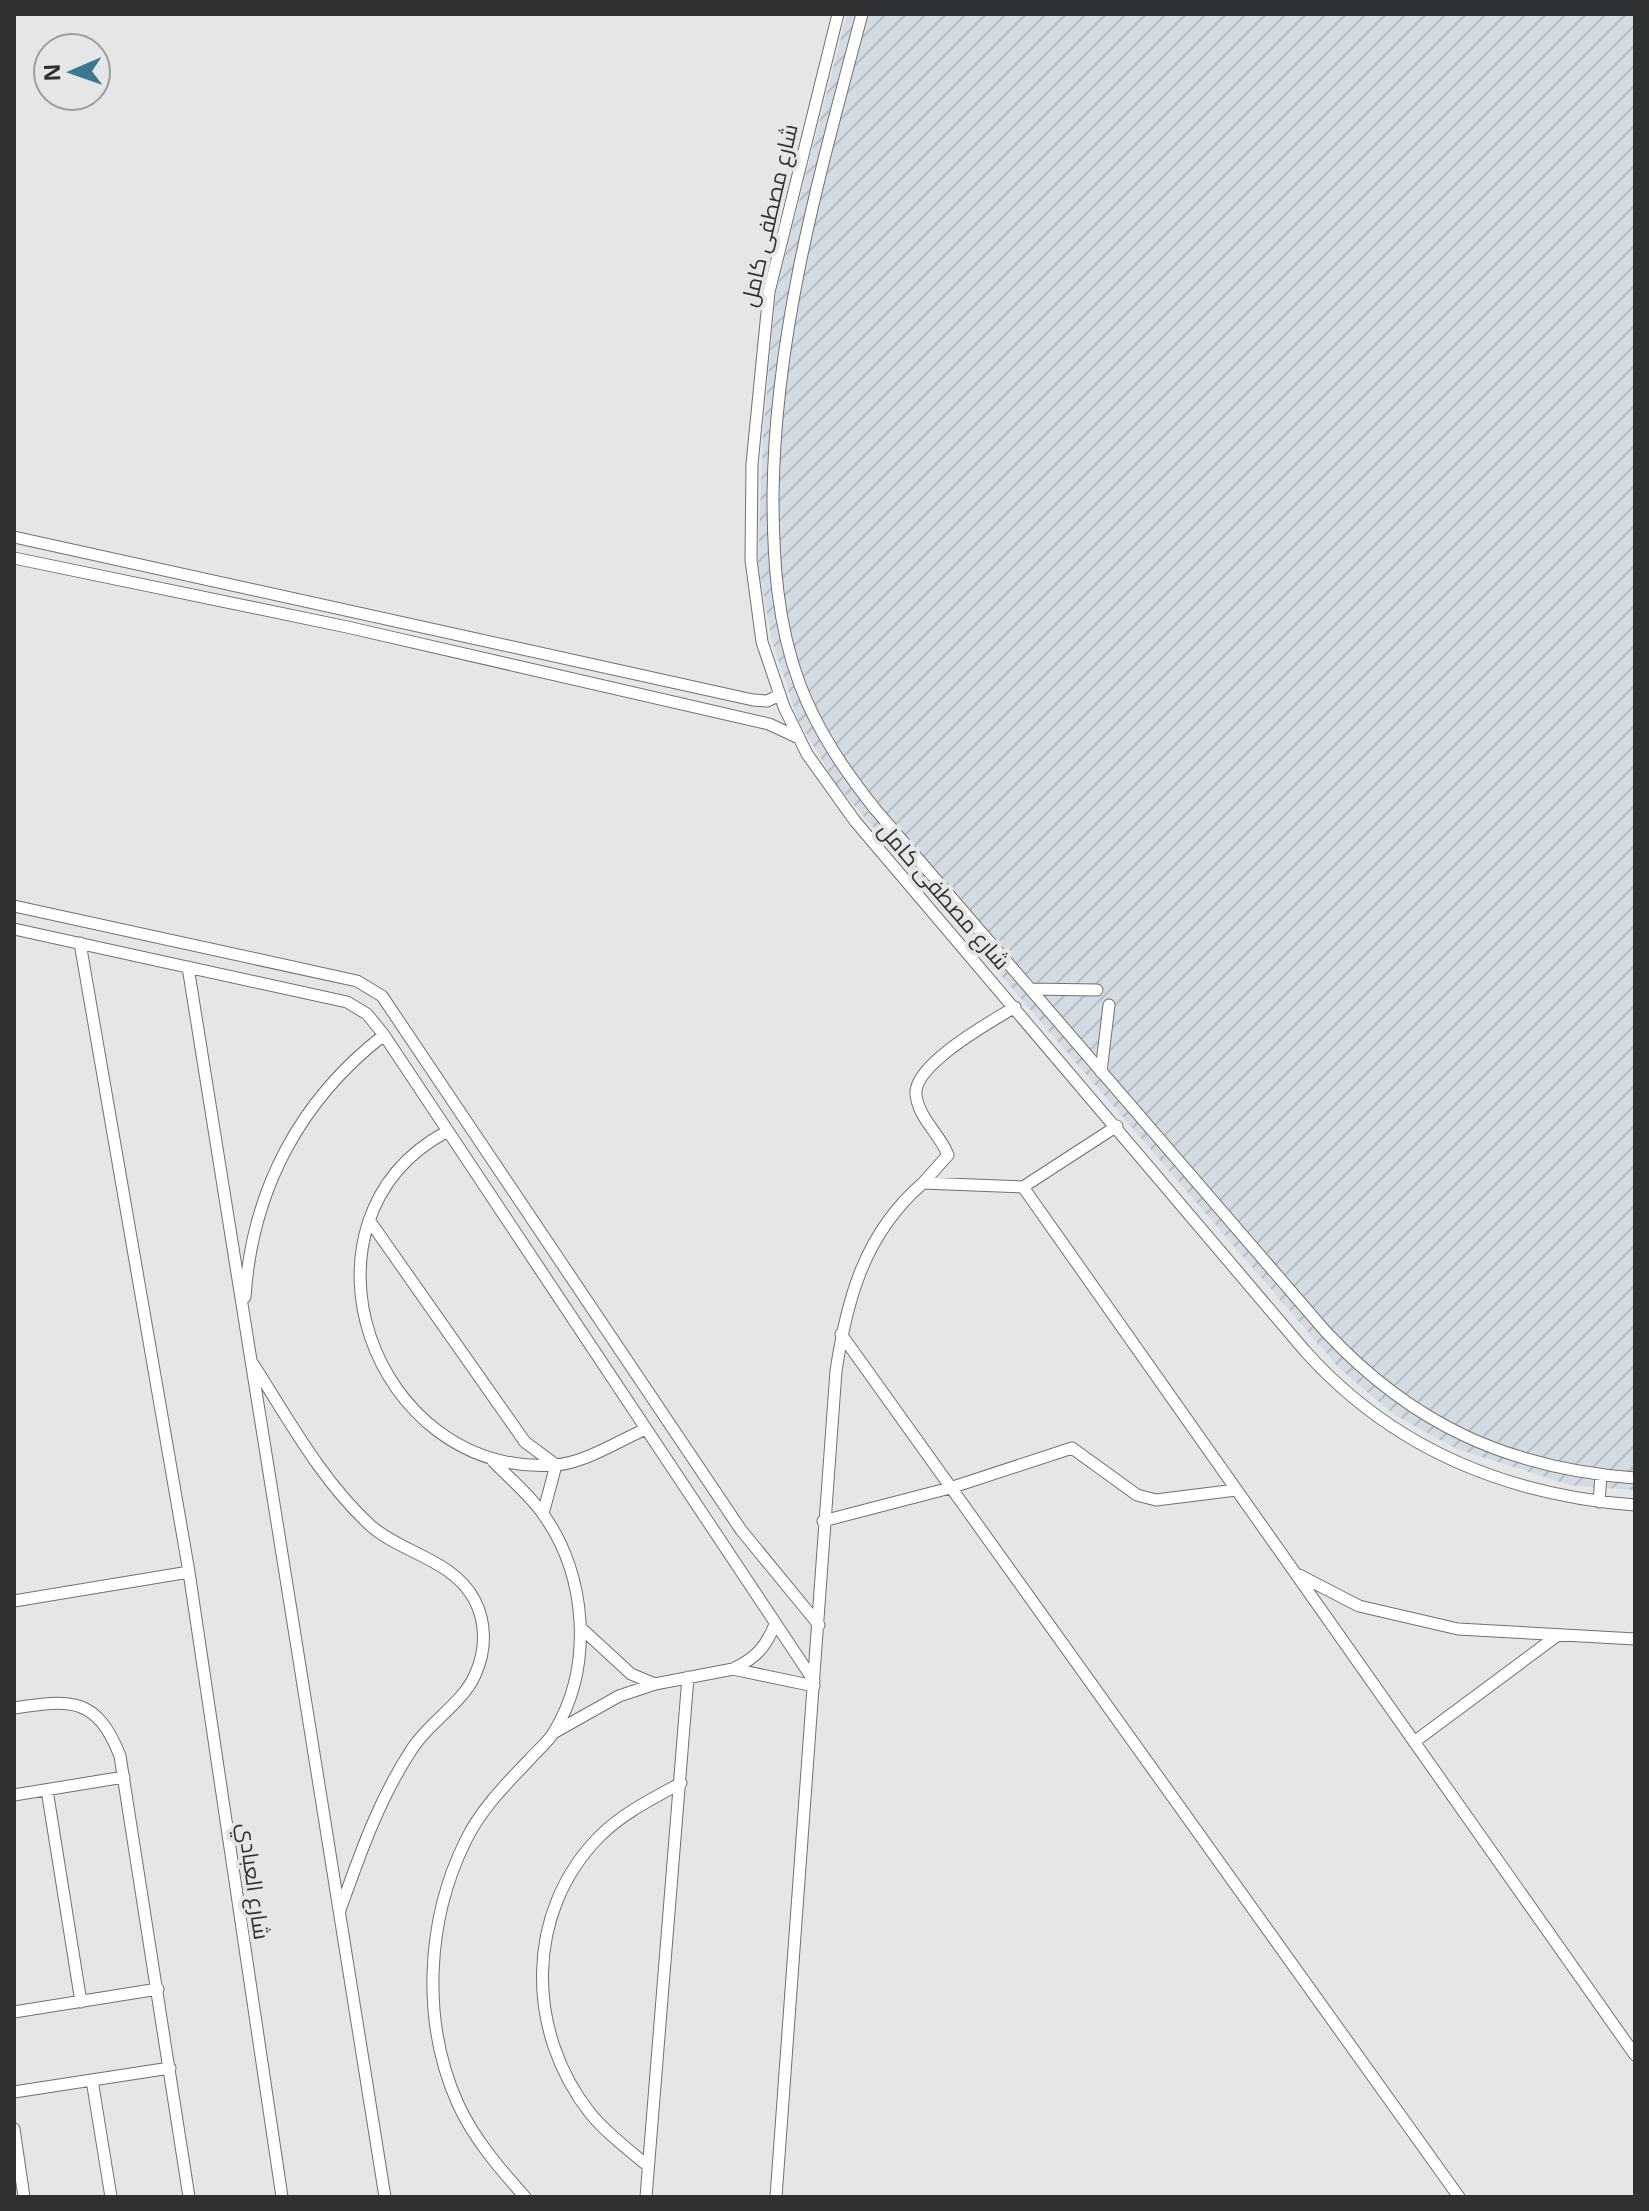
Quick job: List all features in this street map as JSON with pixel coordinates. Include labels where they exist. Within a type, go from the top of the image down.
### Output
[{"type":"street","name":"شارع مصطفى كامل","points":[[838,14],[776,251],[763,333],[753,451],[750,512],[754,600],[780,695],[799,738],[838,800],[1305,1351],[1352,1399],[1407,1438],[1468,1470],[1512,1485],[1599,1502],[1635,1505]]},
{"type":"street","name":"شارع مصطفى كامل","points":[[862,14],[795,278],[775,453],[773,532],[778,603],[800,685],[820,729],[845,771],[875,809],[1326,1332],[1369,1375],[1419,1413],[1475,1442],[1561,1469],[1635,1478]]},
{"type":"street","points":[[753,451],[775,453]]},
{"type":"street","points":[[14,537],[753,700],[767,701],[780,695]]},
{"type":"street","points":[[14,558],[347,627],[769,724],[799,738]]},
{"type":"street","points":[[14,906],[357,981],[382,996],[741,1530],[819,1625]]},
{"type":"street","points":[[14,929],[347,1002],[367,1014],[384,1035],[814,1683]]},
{"type":"street","name":"شارع العبادي","points":[[80,943],[189,1572],[282,2197]]},
{"type":"street","points":[[188,967],[385,2197]]},
{"type":"street","points":[[1030,989],[1097,990]]},
{"type":"street","points":[[1101,1072],[1109,1005]]},
{"type":"street","points":[[776,2197],[819,1625],[823,1521],[841,1334],[858,1270],[889,1221],[948,1155],[925,1121],[916,1095],[917,1086],[948,1050],[1015,1007]]},
{"type":"street","points":[[1041,1038],[1059,1023]]},
{"type":"street","points":[[244,1316],[251,1246],[261,1204],[283,1152],[313,1104],[351,1061],[384,1035]]},
{"type":"street","points":[[1054,1052],[1071,1037]]},
{"type":"street","points":[[923,1183],[1023,1187],[1117,1126]]},
{"type":"street","points":[[446,1132],[421,1146],[400,1165],[369,1220],[361,1290],[365,1323],[375,1355],[391,1385],[412,1411],[438,1433],[493,1461],[543,1514],[566,1559],[581,1607],[581,1628],[576,1670],[554,1733]]},
{"type":"street","points":[[1023,1187],[1635,2055]]},
{"type":"street","points":[[369,1220],[525,1442],[556,1465]]},
{"type":"street","points":[[841,1334],[1459,2197]]},
{"type":"street","points":[[250,1360],[325,1476],[373,1527],[457,1578],[474,1599],[483,1625],[483,1652],[474,1678],[413,1747],[369,1828],[339,1914]]},
{"type":"street","points":[[493,1461],[556,1465],[646,1429]]},
{"type":"street","points":[[823,1521],[950,1488],[1072,1448],[1137,1495],[1156,1500],[1236,1490]]},
{"type":"street","points":[[543,1514],[556,1465]]},
{"type":"street","points":[[1599,1502],[1601,1475]]},
{"type":"street","points":[[14,1601],[189,1572]]},
{"type":"street","points":[[1295,1573],[1359,1606],[1458,1629],[1635,1639]]},
{"type":"street","points":[[733,1669],[760,1652],[775,1624]]},
{"type":"street","points":[[581,1628],[631,1674],[655,1684]]},
{"type":"street","points":[[1414,1742],[1558,1635]]},
{"type":"street","points":[[525,2197],[477,2138],[458,2104],[441,2056],[433,2010],[434,1960],[449,1887],[466,1839],[498,1793],[554,1733],[608,1701],[655,1684],[733,1669],[814,1683]]},
{"type":"street","points":[[646,2197],[688,1677]]},
{"type":"street","points":[[14,1708],[53,1701],[80,1704],[98,1717],[112,1735],[124,1777],[189,2197]]},
{"type":"street","points":[[14,1795],[124,1777]]},
{"type":"street","points":[[648,2166],[592,2116],[569,2085],[553,2050],[543,2013],[541,1975],[545,1936],[557,1900],[575,1866],[599,1836],[629,1812],[681,1783]]},
{"type":"street","points":[[47,1790],[81,2002]]},
{"type":"street","points":[[14,2012],[158,1989]]},
{"type":"street","points":[[14,2092],[170,2068]]},
{"type":"street","points":[[92,2080],[111,2197]]},
{"type":"street","points":[[14,2129],[24,2197]]},
{"type":"shaded area","points":[[847,14],[1635,14],[1635,1490],[1570,1485],[1457,1449],[1393,1414],[1338,1367],[836,784],[798,720],[772,641],[758,563],[763,434],[776,292]]}]
